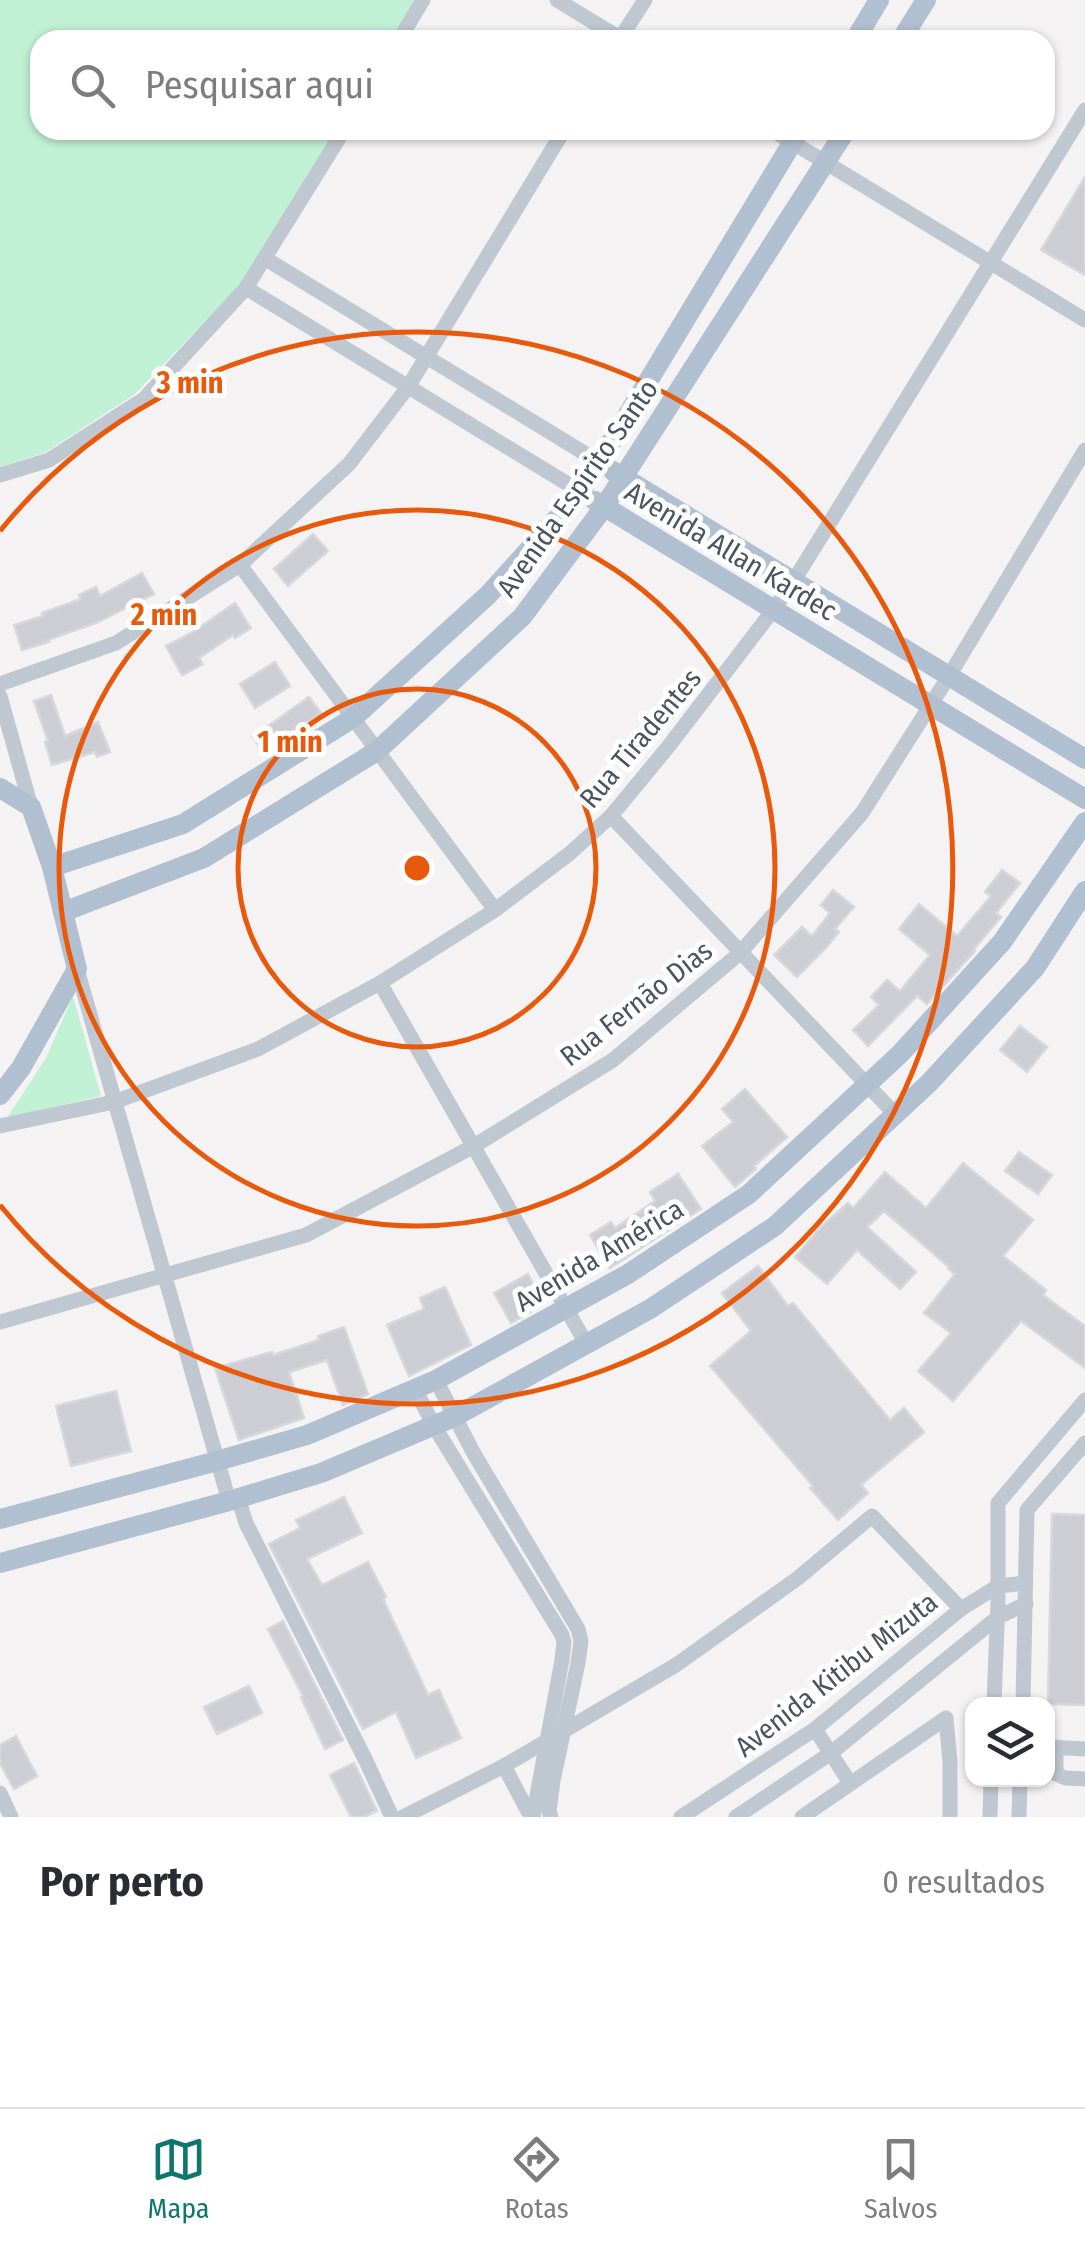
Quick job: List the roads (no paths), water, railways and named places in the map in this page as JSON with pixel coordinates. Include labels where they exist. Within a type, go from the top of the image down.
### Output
[{"type":"main road","points":[[861,30],[879,0]]},
{"type":"main road","points":[[907,30],[926,0]]},
{"type":"main road","name":"Avenida Espírito Santo","points":[[52,867],[183,824],[353,718],[488,595],[581,492],[794,140]]},
{"type":"main road","name":"Avenida Espírito Santo","points":[[63,912],[204,858],[377,751],[522,617],[604,507],[840,140]]},
{"type":"main road","name":"Avenida Allan Kardec","points":[[599,462],[1085,758]]},
{"type":"main road","name":"Avenida Allan Kardec","points":[[581,492],[1085,799]]},
{"type":"main road","points":[[0,788],[30,808],[52,867],[77,969],[21,1068],[0,1095]]},
{"type":"main road","name":"Avenida América","points":[[0,1519],[307,1435],[436,1380],[628,1274],[750,1194],[900,1054],[1002,942],[1085,822]]},
{"type":"main road","points":[[0,1563],[320,1473],[454,1417],[650,1309],[775,1226],[929,1083],[1035,968],[1085,891]]},
{"type":"street","points":[[405,30],[423,0]]},
{"type":"street","points":[[557,0],[606,30]]},
{"type":"street","points":[[627,30],[645,0]]},
{"type":"street","name":"Rua Tiradentes","points":[[0,1126],[114,1102],[258,1049],[380,983],[494,910],[611,816],[794,582],[1085,110]]},
{"type":"street","points":[[0,475],[49,460],[144,399],[246,288],[338,140]]},
{"type":"street","points":[[0,684],[116,643],[240,565],[349,464],[408,387],[558,140]]},
{"type":"street","points":[[800,140],[826,163],[1085,320]]},
{"type":"street","name":"Avenida Allan Kardec","points":[[266,260],[599,462]]},
{"type":"street","name":"Avenida Allan Kardec","points":[[246,288],[581,492]]},
{"type":"street","name":"Rua Fernão Dias","points":[[0,1322],[306,1235],[474,1146],[613,1060],[740,953],[862,813],[1085,450]]},
{"type":"street","points":[[240,565],[494,910]]},
{"type":"street","points":[[0,696],[30,808]]},
{"type":"street","points":[[611,816],[895,1114]]},
{"type":"street","points":[[77,969],[217,1462],[392,1817]]},
{"type":"street","points":[[380,983],[587,1345]]},
{"type":"street","points":[[436,1380],[578,1629],[578,1663],[553,1781],[551,1817]]},
{"type":"street","points":[[415,1389],[564,1642],[532,1817]]},
{"type":"street","points":[[994,1697],[998,1503],[1085,1400]]},
{"type":"street","points":[[1023,1697],[1027,1510],[1085,1443]]},
{"type":"street","points":[[403,1817],[504,1766],[676,1665],[768,1600],[872,1516],[961,1610]]},
{"type":"street","name":"Avenida Kitibu Mizuta","points":[[682,1817],[815,1729],[961,1610],[998,1586],[1026,1582]]},
{"type":"street","points":[[736,1817],[830,1752],[998,1618],[1026,1604]]},
{"type":"street","points":[[802,1817],[946,1718],[950,1817]]},
{"type":"street","points":[[815,1729],[850,1782]]},
{"type":"street","points":[[1055,1747],[1085,1750]]},
{"type":"street","points":[[504,1766],[532,1817]]},
{"type":"street","points":[[1055,1767],[1056,1774],[1065,1778],[1085,1779]]},
{"type":"street","points":[[990,1817],[991,1787]]},
{"type":"street","points":[[1019,1817],[1020,1787]]},
{"type":"street","points":[[0,1793],[12,1817]]}]
